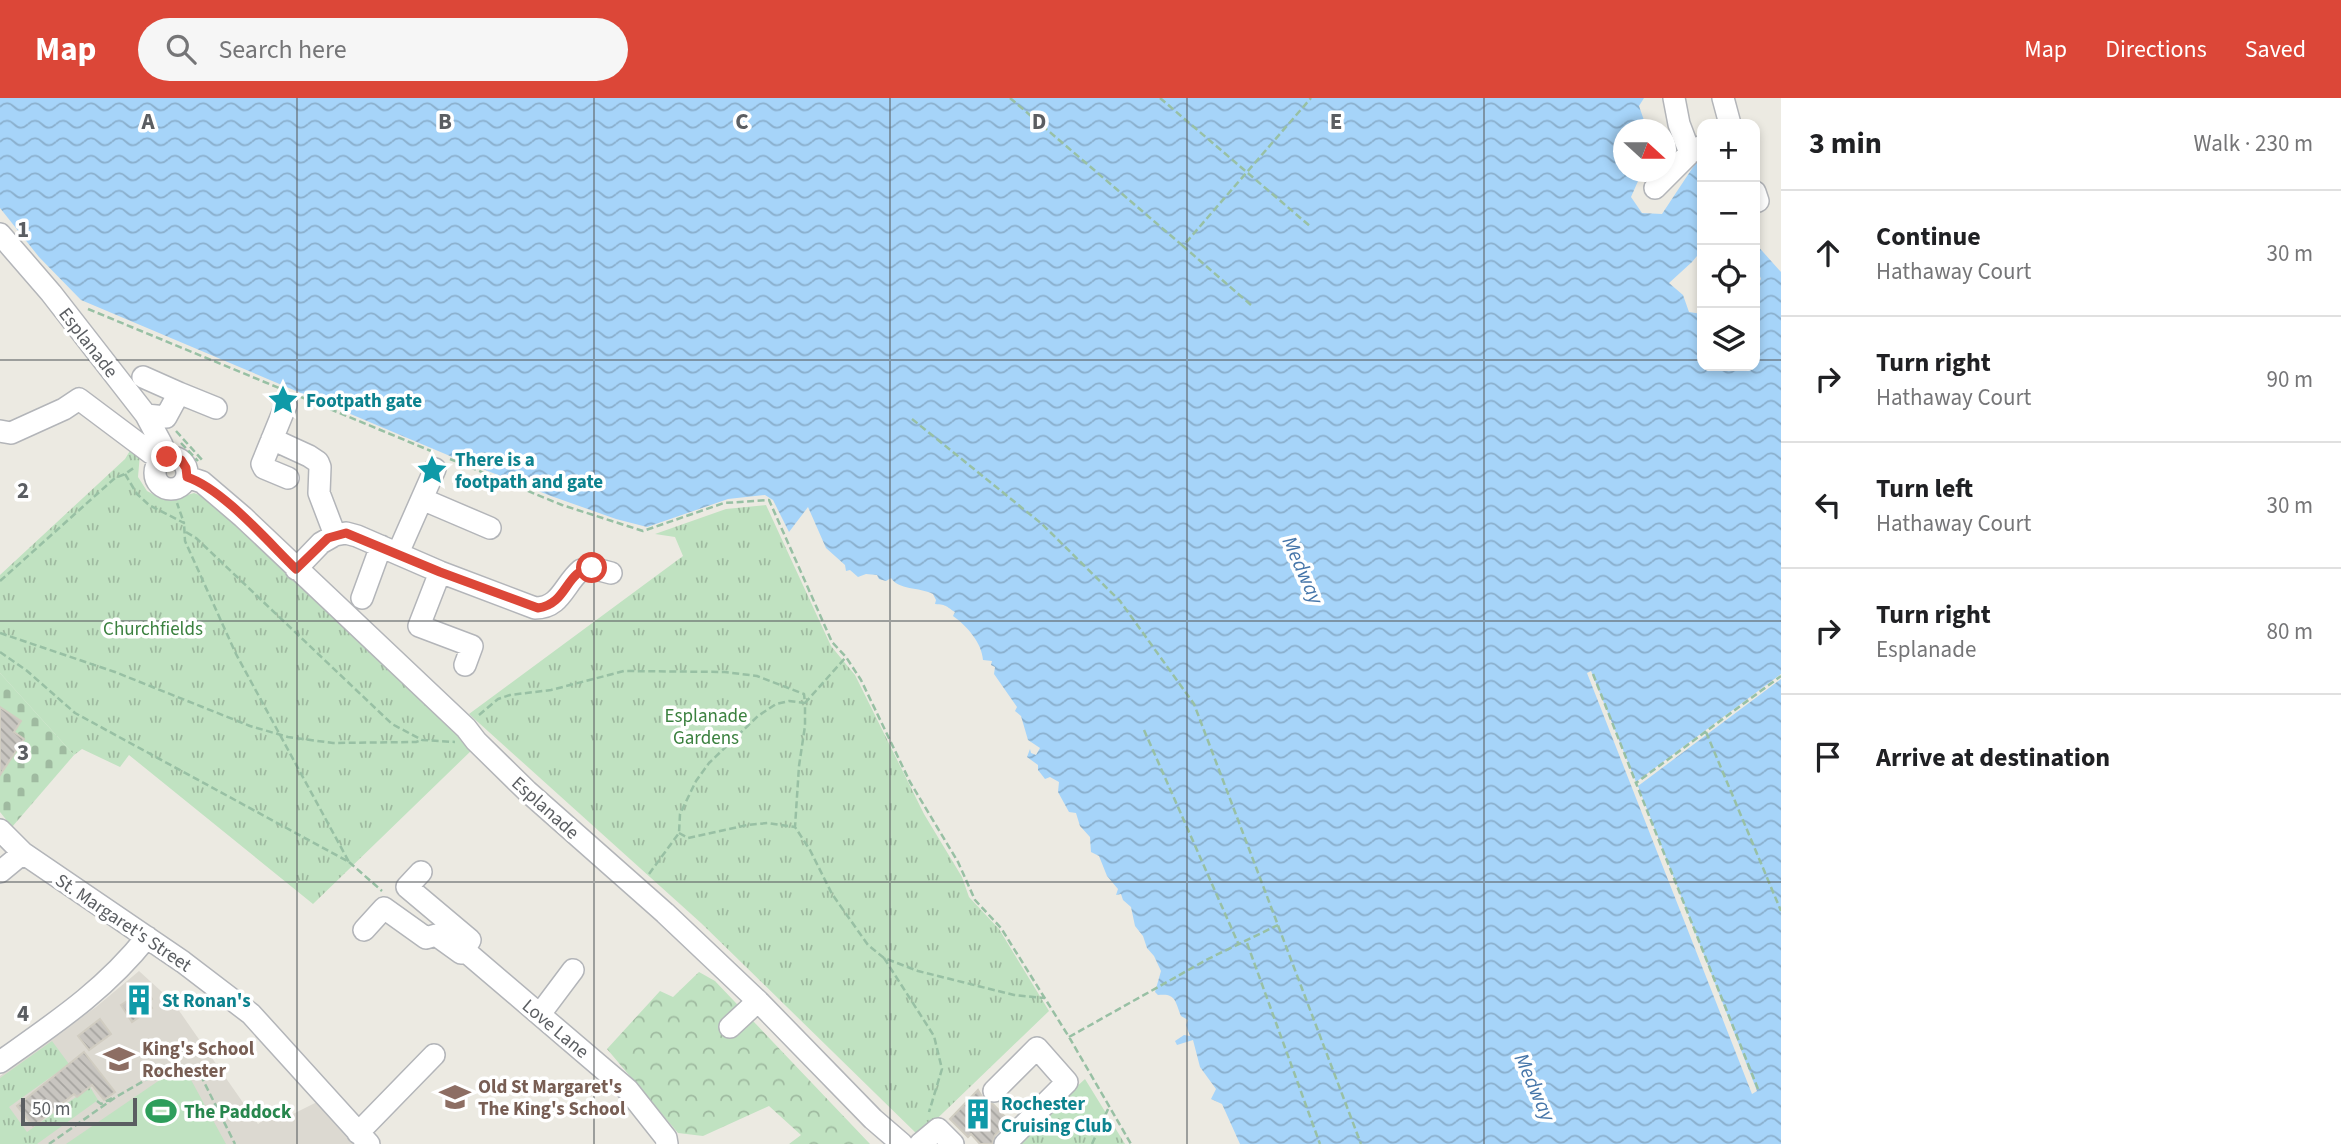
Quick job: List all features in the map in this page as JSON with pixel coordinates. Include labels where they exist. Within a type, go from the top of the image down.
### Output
[{"type":"street","points":[[1655,188],[1696,149],[1679,124],[1674,98]]},
{"type":"street","points":[[1723,98],[1729,119]]},
{"type":"street","name":"Esplanade","points":[[0,234],[51,293],[146,415],[162,452],[155,475],[162,487],[176,489],[187,477],[202,482],[243,517],[527,791],[665,913],[758,1001],[873,1119],[902,1144]]},
{"type":"street","points":[[143,377],[216,408]]},
{"type":"street","points":[[146,415],[166,417],[179,393]]},
{"type":"street","points":[[285,395],[262,466],[288,478]]},
{"type":"street","points":[[0,431],[11,433],[64,410],[79,399],[151,453],[162,452]]},
{"type":"street","points":[[272,439],[318,462],[318,493],[335,535]]},
{"type":"street","points":[[362,598],[422,499],[438,459]]},
{"type":"street","points":[[422,499],[490,528]]},
{"type":"street","points":[[296,569],[321,543],[335,535],[351,534],[440,572],[538,608],[556,601],[581,570],[592,568],[611,573]]},
{"type":"street","points":[[440,572],[419,626],[472,646],[465,665]]},
{"type":"street","name":"St. Margaret's Street","points":[[0,830],[23,853],[183,962],[251,1014],[364,1138]]},
{"type":"street","points":[[0,872],[23,853]]},
{"type":"street","name":"Love Lane","points":[[364,930],[384,908],[426,938],[436,935],[461,953],[464,950],[470,940],[407,887],[421,873]]},
{"type":"street","points":[[0,1062],[88,999],[128,961],[147,937]]},
{"type":"street","name":"Love Lane","points":[[464,950],[628,1090],[666,1138],[667,1144]]},
{"type":"street","points":[[540,1014],[573,970]]},
{"type":"street","points":[[730,1027],[758,1001]]},
{"type":"street","points":[[994,1091],[1037,1048],[1067,1082],[1005,1144]]},
{"type":"street","points":[[364,1138],[434,1055]]},
{"type":"street","points":[[920,1144],[938,1129],[953,1144]]},
{"type":"path","points":[[1010,98],[1251,305]]},
{"type":"path","points":[[1160,98],[1311,227]]},
{"type":"path","points":[[1183,246],[1311,98]]},
{"type":"path","points":[[84,307],[438,459],[562,505],[643,531],[724,503],[769,500],[832,642],[861,680],[910,782],[958,862],[975,900],[1001,928],[1131,1144]]},
{"type":"path","points":[[912,419],[1042,524],[1120,601],[1194,704],[1361,1144]]},
{"type":"path","points":[[0,581],[115,478],[135,467]]},
{"type":"path","points":[[125,474],[147,504],[184,523]]},
{"type":"path","points":[[0,652],[26,670],[75,713],[349,862],[236,654],[185,541],[186,532],[177,503]]},
{"type":"path","points":[[186,532],[196,538],[390,722],[422,740],[442,742],[471,735],[498,699],[551,690],[624,671],[725,672],[757,676],[804,694],[805,726],[795,827],[838,902],[868,945],[884,958],[918,971],[1014,995],[1044,998]]},
{"type":"path","points":[[0,633],[111,670],[250,726],[307,741],[333,743],[422,740]]},
{"type":"path","points":[[805,704],[846,657]]},
{"type":"path","points":[[1593,674],[1758,1089]]},
{"type":"path","points":[[1636,783],[1781,676]]},
{"type":"path","points":[[637,889],[663,858],[678,833],[680,814],[696,781],[709,763],[758,716],[776,704],[789,701],[805,704]]},
{"type":"path","points":[[1144,730],[1238,943]]},
{"type":"path","points":[[1706,732],[1781,911]]},
{"type":"path","points":[[678,833],[688,838],[747,825],[768,823],[795,827]]},
{"type":"path","points":[[1069,1037],[1238,943],[1246,942],[1279,925]]},
{"type":"path","points":[[1246,942],[1320,1144]]},
{"type":"path","points":[[884,958],[934,1036],[940,1056],[942,1069],[928,1114]]},
{"type":"path","points":[[96,1101],[101,1104],[116,1097],[168,1067],[191,1066],[198,1070],[235,1144]]},
{"type":"path","points":[[49,1144],[116,1097]]},
{"type":"path","points":[[1092,1144],[1109,1107]]},
{"type":"shaded area","name":"King's School Rochester","points":[[139,971],[173,1002],[258,1124],[285,1105],[293,1114],[321,1100],[359,1144],[0,1144],[0,1076],[96,1007]]},
{"type":"green space","name":"Churchfields","points":[[131,449],[140,454],[138,477],[147,491],[160,498],[174,499],[194,493],[210,499],[475,747],[313,904],[129,755],[120,767],[82,749],[74,755],[0,673],[0,575],[125,459]]},
{"type":"green space","name":"Esplanade Gardens","points":[[766,505],[831,646],[855,675],[924,814],[962,877],[969,897],[999,929],[1049,1011],[919,1136],[701,923],[469,714],[683,556],[675,537],[655,534],[726,509]]},
{"type":"green space","points":[[0,673],[74,755],[12,827],[0,812]]},
{"type":"green space","points":[[699,972],[715,981],[870,1144],[789,1144],[801,1135],[769,1106],[703,1136],[678,1133],[607,1049],[660,991],[673,997]]},
{"type":"green space","points":[[52,1041],[69,1064],[9,1107],[27,1132],[90,1087],[98,1100],[37,1144],[0,1144],[0,1078]]},
{"type":"green space","name":"The Paddock","points":[[170,1073],[190,1078],[226,1144],[66,1144]]},
{"type":"green space","points":[[1085,1079],[1125,1144],[1014,1144]]},
{"type":"water","name":"Medway","points":[[0,98],[1644,98],[1639,106],[1644,119],[1613,119],[1613,182],[1638,182],[1631,197],[1642,213],[1662,214],[1697,161],[1697,256],[1669,283],[1683,295],[1689,312],[1697,313],[1697,371],[1760,371],[1760,249],[1781,272],[1781,674],[1636,782],[1591,671],[1587,673],[1752,1094],[1757,1091],[1638,786],[1781,679],[1781,1144],[1240,1144],[1222,1104],[1211,1099],[1216,1089],[1200,1067],[1193,1040],[1177,1045],[1175,1041],[1184,1035],[1190,1036],[1186,1025],[1188,1020],[1181,1016],[1172,997],[1155,992],[1161,971],[1135,926],[1131,907],[1121,894],[1116,895],[1118,889],[1107,876],[1099,856],[1091,852],[1090,837],[1080,826],[1076,813],[1069,812],[1058,792],[1059,782],[1050,777],[1045,779],[1038,770],[1038,765],[1027,757],[1030,749],[1031,753],[1036,755],[1040,748],[1028,740],[1021,716],[1015,711],[1017,707],[994,674],[992,661],[983,660],[977,641],[953,616],[955,612],[944,605],[935,604],[933,594],[899,585],[891,578],[886,581],[879,579],[877,575],[866,574],[858,577],[850,570],[846,571],[845,565],[826,548],[808,507],[789,532],[773,500],[765,495],[728,499],[647,527],[551,496],[450,456],[81,300],[39,257],[0,208]]},
{"type":"building","points":[[0,707],[21,721],[14,732],[24,739],[0,775]]},
{"type":"building","name":"St Ronan's","points":[[146,989],[152,999],[148,1002],[152,1008],[132,1022],[121,1005]]},
{"type":"building","points":[[100,1019],[111,1034],[89,1050],[78,1036]]},
{"type":"building","points":[[84,1052],[115,1092],[104,1100],[92,1085],[77,1097],[74,1094],[33,1126],[17,1106]]},
{"type":"building","name":"Rochester Cruising Club","points":[[978,1090],[984,1100],[993,1104],[1009,1121],[995,1135],[992,1144],[980,1144],[971,1134],[968,1137],[950,1119]]},
{"type":"place","name":"Footpath gate","points":[[283,400]]},
{"type":"place","name":"There is a footpath and gate","points":[[432,470]]},
{"type":"place","name":"St Ronan's","points":[[139,1000]]},
{"type":"place","name":"King's School Rochester","points":[[119,1059]]},
{"type":"place","name":"Old St Margaret's The King's School","points":[[455,1097]]},
{"type":"place","name":"The Paddock","points":[[161,1111]]},
{"type":"place","name":"Rochester Cruising Club","points":[[978,1114]]},
{"type":"route","points":[[167,457],[181,460],[187,477],[202,482],[243,517],[296,569],[321,543],[346,533],[440,572],[538,608],[556,601],[578,572],[592,568]]}]
